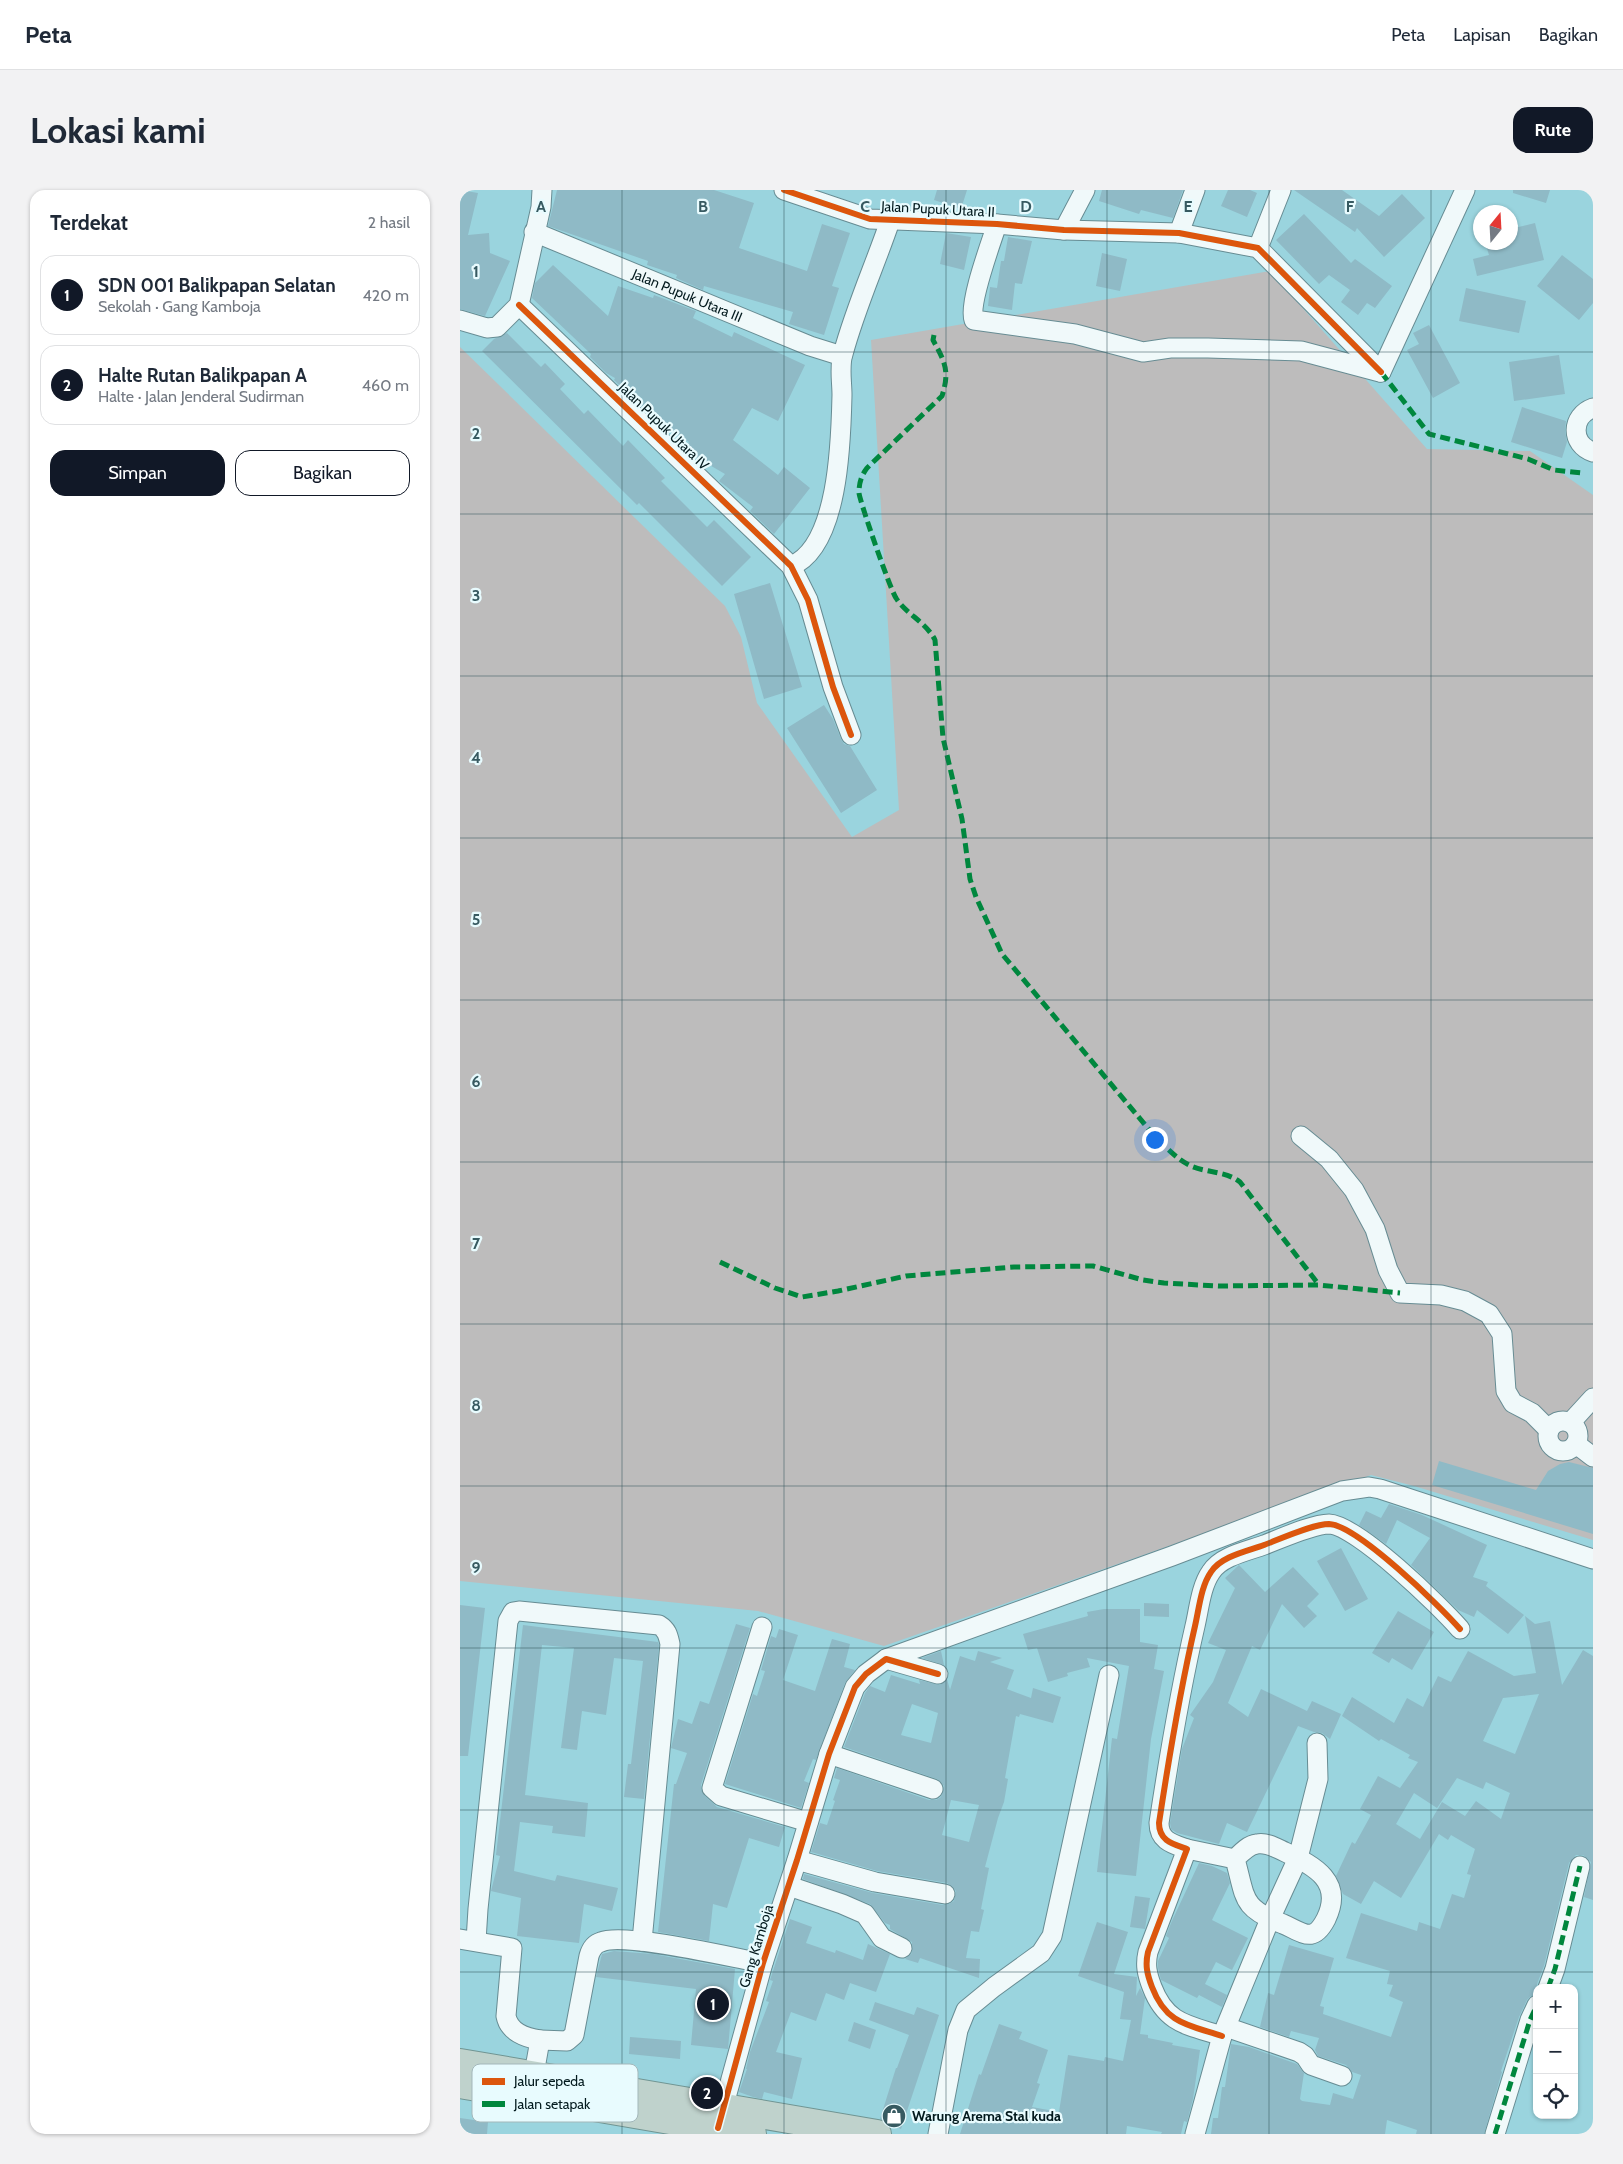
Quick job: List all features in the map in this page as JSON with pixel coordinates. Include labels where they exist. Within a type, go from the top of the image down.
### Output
[{"type":"highway","points":[[638,2102],[719,2123],[752,2134]]},
{"type":"highway","points":[[638,2111],[719,2123],[877,2134]]},
{"type":"street","points":[[460,320],[487,328],[497,327],[504,322],[519,304],[541,207],[542,190]]},
{"type":"street","name":"Jalan Pupuk Utara II","points":[[784,190],[870,219],[997,224],[1064,230],[1179,233],[1258,248]]},
{"type":"street","points":[[1064,230],[1085,190]]},
{"type":"street","points":[[1179,233],[1195,190]]},
{"type":"street","points":[[1281,190],[1258,248],[1381,372]]},
{"type":"street","points":[[1381,372],[1465,190]]},
{"type":"street","points":[[791,566],[807,557],[829,516],[841,438],[842,356],[890,221]]},
{"type":"street","points":[[997,224],[979,284],[973,317],[975,320],[1075,334],[1143,352],[1170,348],[1301,351],[1381,372]]},
{"type":"street","name":"Jalan Pupuk Utara III","points":[[534,232],[810,346],[842,356]]},
{"type":"street","name":"Jalan Pupuk Utara IV","points":[[519,304],[791,566],[808,600],[833,687],[851,735]]},
{"type":"street","points":[[1593,408],[1580,416],[1576,430],[1580,443],[1593,452]]},
{"type":"street","points":[[1301,1136],[1329,1159],[1354,1190],[1375,1229],[1388,1270],[1400,1293],[1441,1295],[1465,1301],[1489,1314],[1502,1334],[1506,1391],[1513,1403],[1532,1413],[1549,1430]]},
{"type":"street","points":[[1571,1422],[1593,1398]]},
{"type":"street","points":[[1558,1421],[1571,1422],[1576,1428],[1578,1436],[1576,1444],[1565,1451],[1554,1447],[1550,1442],[1549,1430],[1558,1421]]},
{"type":"street","points":[[1576,1444],[1593,1457]]},
{"type":"street","name":"Gang Kamboja","points":[[719,2123],[763,1964],[829,1754],[854,1687],[866,1674],[886,1659],[1172,1556],[1356,1487],[1380,1489],[1593,1559]]},
{"type":"street","points":[[1235,1858],[1248,1904],[1255,1911],[1306,1934],[1314,1935],[1320,1930],[1331,1908],[1332,1894],[1323,1876],[1311,1865],[1270,1845],[1260,1843],[1251,1845],[1235,1858],[1188,1849],[1165,1840],[1159,1830],[1168,1759],[1191,1645],[1205,1585],[1211,1572],[1217,1565],[1230,1558],[1320,1525],[1337,1525],[1414,1582],[1460,1629]]},
{"type":"street","points":[[642,1941],[670,1644],[668,1634],[665,1628],[659,1625],[519,1611],[513,1612],[508,1621],[478,1909],[468,1940],[512,1948],[507,2023],[513,2030],[540,2040],[567,2041],[574,2035],[588,1959],[593,1947],[608,1940],[642,1941],[763,1964]]},
{"type":"street","points":[[762,1627],[712,1788],[721,1796],[808,1822]]},
{"type":"street","points":[[886,1659],[938,1674]]},
{"type":"street","points":[[938,2134],[958,2030],[966,2010],[972,2003],[1040,1953],[1052,1936],[1110,1675]]},
{"type":"street","points":[[1196,2134],[1224,2031],[1270,1919],[1298,1858],[1318,1779],[1317,1743]]},
{"type":"street","points":[[829,1754],[933,1789]]},
{"type":"street","points":[[1188,1849],[1148,1952],[1146,1970],[1162,2007],[1173,2018],[1299,2052],[1312,2065],[1342,2076]]},
{"type":"street","points":[[797,1860],[875,1882],[945,1894]]},
{"type":"street","points":[[1549,1984],[1555,1969],[1580,1866]]},
{"type":"street","points":[[789,1886],[865,1914],[882,1938],[902,1948]]},
{"type":"street","points":[[1495,2134],[1533,2014]]},
{"type":"street","points":[[536,2064],[540,2040]]},
{"type":"shaded area","points":[[1270,271],[1427,449],[1530,451],[1593,495],[1593,1540],[1414,1486],[1371,1475],[884,1646],[758,1611],[460,1581],[460,347],[725,606],[741,637],[757,703],[852,837],[899,810],[871,340]]},
{"type":"building","points":[[460,190],[478,193],[468,235],[489,233],[490,253],[510,261],[485,316],[460,309]]},
{"type":"building","points":[[557,190],[714,190],[754,203],[739,248],[807,271],[822,224],[850,233],[832,286],[839,288],[824,335],[789,324],[793,312],[704,286],[703,290],[676,278],[677,275],[647,265],[648,261],[548,226]]},
{"type":"building","points":[[937,190],[967,190],[961,209],[934,200]]},
{"type":"building","points":[[1102,190],[1183,190],[1173,218],[1141,210],[1139,214],[1099,201]]},
{"type":"building","points":[[1228,190],[1250,190],[1257,193],[1247,217],[1221,206]]},
{"type":"building","points":[[1294,190],[1342,190],[1379,216],[1402,194],[1425,218],[1384,257],[1357,228],[1355,232]]},
{"type":"building","points":[[1513,190],[1550,190],[1546,203],[1513,193]]},
{"type":"building","points":[[1304,214],[1351,263],[1355,259],[1392,286],[1375,308],[1367,303],[1358,315],[1341,302],[1350,290],[1329,275],[1319,284],[1276,240]]},
{"type":"building","points":[[1535,223],[1544,260],[1477,276],[1473,259],[1489,255],[1487,250],[1518,250],[1518,227]]},
{"type":"building","points":[[946,233],[971,237],[964,270],[940,264]]},
{"type":"building","points":[[1008,237],[1032,241],[1022,284],[1015,283],[1012,310],[988,306],[990,287],[997,288],[1001,261],[1004,261]]},
{"type":"building","points":[[1102,253],[1127,259],[1120,291],[1096,286]]},
{"type":"building","points":[[1562,255],[1593,279],[1593,303],[1579,320],[1537,286]]},
{"type":"building","points":[[553,265],[608,316],[618,286],[653,298],[654,295],[696,311],[693,318],[732,337],[734,332],[805,365],[778,421],[752,408],[733,440],[778,475],[784,467],[810,488],[774,534],[750,511],[753,507],[719,481],[725,474],[689,453],[685,449],[689,442],[657,422],[660,418],[639,405],[643,399],[618,384],[614,380],[615,378],[606,373],[590,357],[591,354],[532,298],[535,283]]},
{"type":"building","points":[[1466,288],[1526,301],[1519,333],[1459,321]]},
{"type":"building","points":[[1429,325],[1460,383],[1433,398],[1407,350],[1419,344],[1413,333]]},
{"type":"building","points":[[507,333],[541,367],[545,363],[565,384],[560,389],[584,414],[588,410],[623,446],[628,440],[665,478],[661,481],[707,527],[714,520],[751,557],[722,586],[639,503],[637,505],[482,351],[494,339]]},
{"type":"building","points":[[1559,355],[1565,394],[1514,401],[1509,362]]},
{"type":"building","points":[[1522,407],[1566,421],[1567,442],[1562,458],[1511,442]]},
{"type":"building","points":[[770,583],[802,687],[764,699],[734,594]]},
{"type":"building","points":[[824,705],[833,719],[844,744],[850,746],[877,790],[841,813],[787,728]]},
{"type":"building","points":[[1439,1461],[1536,1490],[1548,1471],[1560,1464],[1569,1462],[1593,1468],[1593,1534],[1432,1485]]},
{"type":"building","points":[[1389,1504],[1422,1515],[1487,1545],[1473,1577],[1488,1582],[1486,1586],[1524,1615],[1508,1634],[1477,1610],[1474,1617],[1458,1610],[1411,1565],[1430,1538],[1397,1520],[1386,1544],[1359,1525],[1366,1511],[1381,1518]]},
{"type":"building","points":[[1341,1548],[1368,1599],[1345,1611],[1317,1561]]},
{"type":"building","points":[[1239,1565],[1265,1592],[1293,1567],[1319,1594],[1307,1606],[1317,1616],[1304,1628],[1282,1604],[1260,1650],[1252,1646],[1228,1703],[1248,1717],[1261,1689],[1307,1711],[1312,1701],[1341,1714],[1330,1739],[1322,1733],[1298,1726],[1247,1832],[1227,1823],[1219,1844],[1177,1833],[1171,1829],[1170,1823],[1182,1749],[1194,1718],[1190,1715],[1213,1682],[1226,1650],[1208,1643],[1235,1588],[1225,1578]]},
{"type":"building","points":[[1144,1603],[1169,1604],[1169,1617],[1144,1616]]},
{"type":"building","points":[[460,1605],[485,1608],[468,1756],[460,1756]]},
{"type":"building","points":[[1104,1609],[1140,1609],[1140,1642],[1158,1645],[1154,1669],[1164,1671],[1151,1739],[1136,1876],[1097,1872],[1112,1738],[1117,1739],[1129,1666],[1087,1658],[1090,1667],[1067,1673],[1068,1676],[1048,1682],[1037,1648],[1028,1650],[1023,1634],[1088,1616],[1087,1612]]},
{"type":"building","points":[[1398,1611],[1434,1632],[1412,1670],[1392,1658],[1389,1663],[1372,1653]]},
{"type":"building","points":[[1525,1616],[1535,1624],[1550,1621],[1562,1685],[1583,1650],[1593,1656],[1593,1900],[1584,1897],[1591,1862],[1583,1855],[1576,1855],[1569,1863],[1544,1966],[1537,1984],[1533,1984],[1533,1995],[1527,2000],[1519,2017],[1501,2071],[1484,2134],[1416,2134],[1417,2130],[1387,2120],[1385,2134],[1211,2134],[1213,2118],[1218,2118],[1222,2087],[1225,2087],[1231,2044],[1249,2047],[1297,2064],[1304,2073],[1300,2099],[1302,2101],[1330,2105],[1333,2093],[1353,2099],[1361,2075],[1352,2072],[1346,2065],[1318,2056],[1315,2050],[1319,2038],[1291,2031],[1289,2037],[1260,2027],[1268,1993],[1274,1995],[1289,1945],[1334,1958],[1320,2006],[1324,2007],[1323,2014],[1391,2037],[1403,2002],[1389,1996],[1393,1985],[1387,1984],[1390,1971],[1346,1958],[1361,1913],[1417,1931],[1419,1922],[1440,1929],[1452,1894],[1464,1898],[1471,1875],[1467,1874],[1475,1849],[1451,1835],[1448,1840],[1439,1834],[1401,1898],[1374,1881],[1361,1904],[1343,1894],[1336,1876],[1352,1842],[1355,1844],[1371,1815],[1360,1809],[1378,1776],[1400,1788],[1418,1762],[1408,1758],[1410,1755],[1381,1739],[1379,1741],[1342,1716],[1352,1697],[1394,1723],[1407,1698],[1423,1707],[1438,1676],[1451,1682],[1468,1651],[1514,1676],[1536,1673]],"holes":[[[1539,1694],[1515,1754],[1483,1741],[1503,1698]],[[1457,1778],[1483,1789],[1486,1782],[1510,1793],[1501,1819],[1476,1801],[1465,1816],[1442,1802],[1420,1839],[1396,1824],[1414,1793],[1437,1808]]]},
{"type":"building","points":[[736,1624],[750,1628],[701,1790],[717,1807],[785,1827],[779,1847],[749,1838],[727,1908],[713,1904],[709,1941],[658,1932],[674,1784],[676,1784],[687,1753],[671,1748],[678,1719],[692,1724],[700,1701],[709,1704]]},
{"type":"building","points":[[523,1625],[658,1642],[659,1645],[644,1799],[624,1797],[628,1764],[631,1764],[643,1661],[614,1658],[606,1715],[582,1711],[577,1750],[561,1748],[574,1648],[542,1645],[525,1795],[588,1803],[585,1837],[552,1833],[553,1826],[520,1822],[514,1871],[555,1881],[557,1875],[618,1888],[612,1911],[584,1904],[579,1943],[517,1936],[521,1898],[491,1891],[500,1856],[496,1855]]},
{"type":"building","points":[[779,1629],[798,1635],[783,1680],[815,1691],[832,1639],[850,1644],[844,1667],[855,1670],[845,1683],[816,1760],[813,1759],[804,1781],[809,1783],[801,1808],[725,1784],[753,1694],[757,1696],[765,1671],[761,1670],[771,1636],[776,1638]]},
{"type":"building","points":[[941,1651],[944,1665],[922,1658]]},
{"type":"building","points":[[978,1651],[1002,1658],[990,1662],[1014,1670],[1007,1689],[1031,1698],[1033,1688],[1061,1697],[1053,1723],[1020,1714],[1019,1717],[1016,1716],[1005,1778],[1008,1779],[1004,1802],[985,1867],[989,1868],[981,1909],[984,1910],[979,1932],[971,1931],[966,1958],[980,1959],[979,1978],[920,1958],[918,1963],[905,1959],[912,1953],[912,1942],[890,1929],[890,1925],[885,1923],[870,1904],[803,1879],[804,1874],[873,1893],[943,1905],[954,1901],[956,1891],[947,1883],[877,1871],[811,1852],[820,1823],[827,1825],[835,1801],[833,1800],[840,1780],[834,1778],[837,1768],[929,1800],[936,1800],[941,1797],[944,1786],[937,1779],[844,1747],[865,1693],[870,1686],[885,1692],[891,1675],[920,1684],[919,1680],[940,1685],[947,1679],[950,1690],[960,1656],[975,1661]],"holes":[[[912,1704],[938,1713],[931,1743],[901,1735]],[[951,1800],[979,1805],[969,1842],[942,1835]]]},
{"type":"building","points":[[1199,1863],[1212,1866],[1227,1873],[1230,1883],[1212,1920],[1248,1938],[1232,1970],[1216,1962],[1205,1984],[1227,1995],[1222,2007],[1199,1995],[1197,1998],[1161,1980],[1158,1968],[1158,1961],[1169,1938],[1166,1936],[1171,1923]]},
{"type":"building","points":[[1135,1896],[1150,1898],[1145,1929],[1130,1927]]},
{"type":"building","points":[[790,1919],[812,1927],[806,1943],[835,1953],[836,1950],[863,1960],[868,1944],[890,1954],[876,1992],[850,1983],[844,2000],[826,1993],[816,2021],[791,2012],[776,2052],[802,2058],[792,2099],[764,2092],[762,2099],[739,2092],[747,2069],[750,2052],[769,2002],[766,2001],[773,1981],[770,1980]]},
{"type":"building","points":[[1097,1922],[1128,1932],[1114,1974],[1137,1977],[1136,1996],[1140,1988],[1145,1998],[1140,2034],[1148,2035],[1148,2038],[1173,2043],[1172,2045],[1200,2050],[1193,2099],[1187,2122],[1184,2121],[1181,2134],[1161,2134],[1162,2132],[1127,2126],[1126,2134],[960,2134],[979,2074],[981,2075],[999,2024],[1022,2032],[1019,2039],[1048,2050],[1037,2083],[1040,2084],[1032,2107],[1059,2112],[1068,2055],[1104,2061],[1105,2057],[1123,2061],[1131,2020],[1120,2019],[1124,1992],[1078,1976]]},
{"type":"building","points":[[614,1951],[653,1954],[735,1969],[728,2049],[691,2045],[696,1989],[596,1977],[602,1954]]},
{"type":"building","points":[[875,2002],[914,2015],[917,2007],[939,2015],[901,2129],[880,2119],[896,2068],[909,2035],[869,2020]]},
{"type":"building","points":[[854,2022],[876,2030],[870,2049],[848,2041]]},
{"type":"building","points":[[630,2037],[681,2041],[680,2059],[629,2054]]},
{"type":"building","points":[[460,2118],[472,2120],[472,2122],[488,2122],[487,2134],[460,2134]]},
{"type":"marked path","points":[[934,335],[933,340],[941,355],[946,373],[942,396],[867,468],[859,486],[859,493],[864,512],[896,598],[905,609],[927,628],[935,640],[943,738],[962,819],[970,879],[976,897],[1002,954],[1157,1139],[1186,1164],[1223,1174],[1240,1182],[1319,1285]]},
{"type":"marked path","points":[[1381,372],[1429,434],[1528,459],[1554,470],[1582,473]]},
{"type":"marked path","points":[[720,1262],[775,1288],[802,1297],[906,1276],[1014,1267],[1093,1266],[1143,1280],[1164,1283],[1218,1286],[1319,1285],[1400,1293]]},
{"type":"marked path","points":[[1549,1984],[1555,1969],[1580,1866]]},
{"type":"marked path","points":[[1495,2134],[1533,2014]]},
{"type":"cycle path","points":[[784,190],[870,219],[997,224],[1064,230],[1179,233],[1258,248],[1381,372]]},
{"type":"cycle path","points":[[519,305],[791,566],[808,600],[833,687],[851,735]]},
{"type":"cycle path","points":[[1222,2036],[1189,2025],[1171,2016],[1158,1999],[1150,1982],[1147,1965],[1148,1952],[1187,1849],[1164,1838],[1161,1834],[1159,1823],[1184,1675],[1201,1598],[1211,1572],[1215,1566],[1235,1555],[1306,1529],[1329,1524],[1342,1528],[1358,1538],[1398,1568],[1460,1629]]},
{"type":"cycle path","points":[[718,2128],[763,1963],[829,1754],[855,1687],[866,1674],[886,1659],[938,1674]]},
{"type":"place","name":"SDN 001 Balikpapan Selatan","points":[[713,2004]]},
{"type":"place","name":"Halte Rutan Balikpapan A","points":[[707,2093]]},
{"type":"place","name":"Warung Arema Stal kuda","points":[[894,2116]]}]
